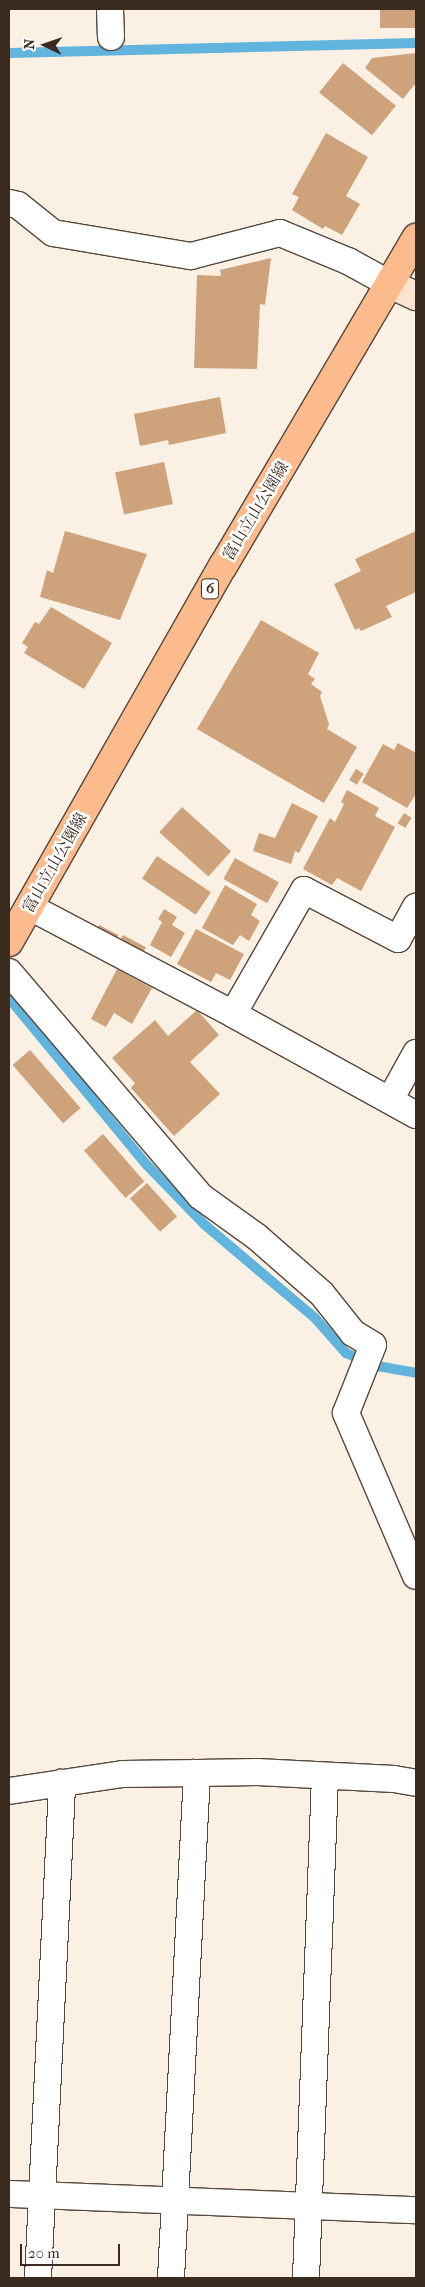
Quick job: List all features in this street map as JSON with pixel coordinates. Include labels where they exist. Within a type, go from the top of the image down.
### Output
[{"type":"main road","name":"富山立山公園線","points":[[9,942],[223,566],[416,238]]},
{"type":"street","points":[[110,9],[110,37]]},
{"type":"street","points":[[9,203],[18,205],[53,233],[191,256],[280,233],[348,262],[416,296]]},
{"type":"street","points":[[233,1014],[304,890],[407,945],[416,907]]},
{"type":"street","points":[[30,907],[233,1014],[416,1115]]},
{"type":"street","points":[[9,972],[200,1196],[257,1237],[322,1294],[353,1333],[373,1345],[346,1413],[416,1576]]},
{"type":"street","points":[[390,1100],[416,1053]]},
{"type":"street","points":[[9,1790],[123,1774],[257,1772],[416,1783]]},
{"type":"street","points":[[171,2278],[197,1773]]},
{"type":"street","points":[[306,2278],[325,1776]]},
{"type":"street","points":[[38,2278],[62,1783]]},
{"type":"street","points":[[9,2194],[416,2210]]},
{"type":"building","points":[[380,9],[416,9],[416,28],[380,28]]},
{"type":"building","points":[[416,53],[416,83],[403,99],[365,68],[372,58]]},
{"type":"building","points":[[343,63],[396,106],[372,135],[319,93]]},
{"type":"building","points":[[326,133],[368,157],[346,196],[360,204],[342,235],[325,226],[323,229],[292,210],[299,197],[292,194]]},
{"type":"building","points":[[271,258],[265,305],[260,304],[257,369],[194,368],[197,275],[221,276],[220,270]]},
{"type":"building","points":[[220,397],[226,433],[169,445],[168,440],[140,446],[134,414]]},
{"type":"building","points":[[164,462],[173,504],[124,514],[115,472]]},
{"type":"building","points":[[65,531],[147,554],[120,620],[40,597],[47,570],[53,573]]},
{"type":"building","points":[[416,531],[416,592],[386,606],[392,617],[361,631],[359,628],[355,630],[334,584],[361,571],[355,559]]},
{"type":"building","points":[[51,607],[112,643],[84,689],[24,653],[28,647],[22,643],[35,622],[39,624]]},
{"type":"building","points":[[261,620],[319,653],[308,674],[315,679],[311,684],[322,692],[320,696],[329,724],[327,729],[357,747],[324,803],[197,729]]},
{"type":"building","points":[[398,743],[416,753],[416,794],[407,808],[362,782],[383,744],[394,750]]},
{"type":"building","points":[[356,769],[364,774],[357,785],[349,780]]},
{"type":"building","points":[[347,790],[379,808],[375,816],[395,827],[361,891],[337,878],[332,885],[303,869],[330,818],[335,822],[344,804],[341,802]]},
{"type":"building","points":[[292,803],[318,816],[299,853],[295,851],[291,864],[253,851],[259,833],[275,838]]},
{"type":"building","points":[[182,807],[231,851],[208,876],[159,832]]},
{"type":"building","points":[[404,813],[412,818],[405,828],[398,823]]},
{"type":"building","points":[[157,856],[211,892],[196,915],[142,878]]},
{"type":"building","points":[[235,858],[279,882],[267,903],[223,879]]},
{"type":"building","points":[[225,885],[257,904],[251,915],[260,921],[249,941],[240,935],[233,945],[202,928]]},
{"type":"building","points":[[164,909],[177,917],[172,925],[185,933],[171,957],[150,945],[162,922],[158,919]]},
{"type":"building","points":[[99,925],[119,935],[115,943],[95,933]]},
{"type":"building","points":[[196,929],[244,954],[230,980],[216,973],[211,982],[177,964]]},
{"type":"building","points":[[123,935],[146,947],[140,958],[117,946]]},
{"type":"building","points":[[117,969],[152,988],[132,1024],[114,1013],[106,1027],[91,1019]]},
{"type":"building","points":[[197,1010],[219,1035],[190,1062],[220,1094],[174,1136],[131,1088],[135,1083],[112,1058],[155,1020],[168,1036]]},
{"type":"building","points":[[30,1050],[81,1108],[63,1123],[13,1065]]},
{"type":"building","points":[[103,1134],[144,1182],[125,1198],[84,1150]]},
{"type":"building","points":[[147,1183],[177,1216],[160,1232],[130,1198]]},
{"type":"waterway","points":[[9,53],[416,43]]},
{"type":"waterway","points":[[9,998],[146,1164],[205,1225],[315,1318],[346,1353],[377,1366],[416,1373]]}]
